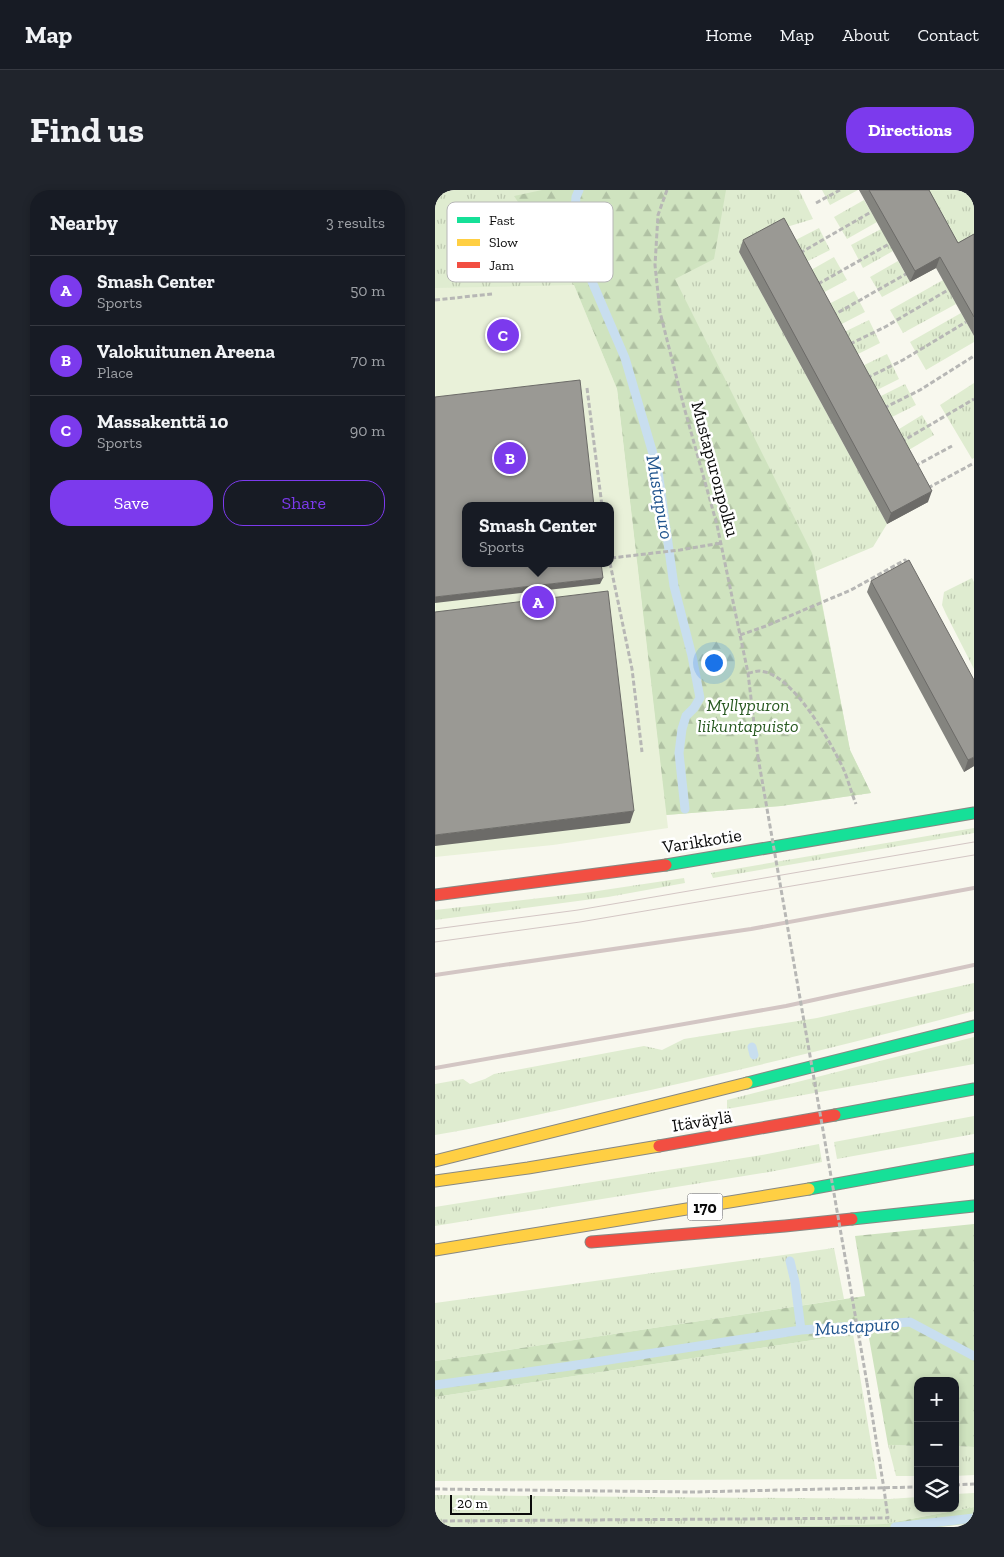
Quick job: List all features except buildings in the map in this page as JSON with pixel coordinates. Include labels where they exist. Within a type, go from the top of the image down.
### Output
[{"type":"main road","name":"Varikkotie","points":[[435,894],[657,866],[974,813]]},
{"type":"main road","points":[[435,1161],[974,1026]]},
{"type":"main road","name":"Itäväylä","points":[[435,1181],[528,1168],[768,1128],[974,1089]]},
{"type":"main road","name":"170","points":[[435,1250],[777,1196],[974,1159]]},
{"type":"main road","points":[[581,1243],[785,1226],[974,1206]]},
{"type":"main road","points":[[435,1254],[522,1247]]},
{"type":"path","name":"Mustapuronpolku","points":[[435,1521],[888,1518],[867,1383],[758,757],[748,673],[721,543],[660,312],[655,265],[658,215],[667,190]]},
{"type":"path","points":[[816,203],[840,190]]},
{"type":"path","points":[[795,256],[871,212]]},
{"type":"path","points":[[812,287],[889,244]]},
{"type":"path","points":[[829,318],[906,274]]},
{"type":"path","points":[[844,347],[885,327],[948,290]]},
{"type":"path","points":[[435,300],[492,294]]},
{"type":"path","points":[[862,380],[903,360],[966,322]]},
{"type":"path","points":[[879,411],[920,390],[974,356]]},
{"type":"path","points":[[587,388],[601,502]]},
{"type":"path","points":[[897,444],[974,400]]},
{"type":"path","points":[[910,469],[952,446]]},
{"type":"path","points":[[922,491],[974,463]]},
{"type":"path","points":[[614,558],[721,543]]},
{"type":"path","points":[[740,635],[767,626],[851,590],[905,560],[908,566]]},
{"type":"path","points":[[611,567],[632,669],[642,752]]},
{"type":"path","points":[[748,673],[759,671],[768,673],[787,684],[802,700],[816,719],[843,768],[856,804]]},
{"type":"path","points":[[959,1485],[974,1484]]},
{"type":"path","points":[[435,1489],[692,1492],[914,1487]]},
{"type":"green space","name":"Myllypuron liikuntapuisto","points":[[435,190],[799,190],[813,219],[780,229],[739,252],[887,524],[873,547],[816,571],[850,750],[871,793],[781,806],[666,815],[617,389],[435,305]]},
{"type":"green space","name":"Myllypuron liikuntapuisto","points":[[542,190],[726,190],[714,259],[675,279],[812,553],[850,750],[871,793],[781,806],[666,815],[617,389],[572,282],[613,282],[613,202],[518,202],[514,196]]},
{"type":"green space","points":[[822,190],[858,190],[830,205]]},
{"type":"green space","points":[[918,190],[974,190],[974,243],[954,254]]},
{"type":"green space","points":[[864,200],[877,222],[847,239],[834,217]]},
{"type":"green space","points":[[819,228],[830,250],[800,265],[788,244]]},
{"type":"green space","points":[[881,229],[893,251],[863,268],[851,245]]},
{"type":"green space","points":[[834,257],[847,280],[817,296],[804,274]]},
{"type":"green space","points":[[898,261],[910,282],[882,297],[870,277]]},
{"type":"green space","points":[[943,280],[956,304],[903,333],[890,310]]},
{"type":"green space","points":[[574,285],[617,389],[668,828],[553,845],[435,857],[435,288]]},
{"type":"green space","points":[[854,291],[865,312],[834,328],[823,307]]},
{"type":"green space","points":[[961,313],[974,336],[974,342],[926,370],[910,342]]},
{"type":"green space","points":[[869,320],[880,343],[850,358],[838,335]]},
{"type":"green space","points":[[887,354],[899,379],[869,394],[856,369]]},
{"type":"green space","points":[[974,383],[974,458],[972,459],[940,405]]},
{"type":"green space","points":[[905,384],[916,405],[884,421],[873,400]]},
{"type":"green space","points":[[922,415],[934,435],[902,454],[891,434]]},
{"type":"green space","points":[[972,578],[974,582],[974,669],[942,605],[944,592]]},
{"type":"green space","points":[[974,828],[974,833],[713,878],[711,873]]},
{"type":"green space","points":[[684,878],[685,883],[608,897],[435,920],[435,910],[584,893]]},
{"type":"green space","points":[[974,983],[974,1011],[704,1078],[524,1118],[435,1135],[435,1084],[463,1079],[470,1084],[494,1074],[644,1046],[662,1050],[684,1039],[817,1018]]},
{"type":"green space","points":[[974,1037],[974,1064],[727,1109],[727,1100]]},
{"type":"green space","points":[[974,1116],[974,1134],[837,1159],[834,1142]]},
{"type":"green space","points":[[819,1144],[822,1162],[435,1226],[435,1207],[762,1155]]},
{"type":"green space","points":[[974,1224],[974,1447],[959,1446],[959,1377],[914,1377],[914,1446],[888,1445],[869,1338],[853,1334],[435,1397],[435,1361],[865,1296],[855,1236]]},
{"type":"green space","points":[[834,1248],[844,1299],[435,1361],[435,1303]]},
{"type":"green space","points":[[853,1334],[877,1479],[435,1481],[435,1397]]},
{"type":"green space","points":[[888,1445],[914,1446],[914,1476],[896,1476]]},
{"type":"green space","points":[[959,1446],[974,1447],[974,1475],[959,1476]]},
{"type":"green space","points":[[974,1493],[974,1507],[959,1510],[959,1494]]},
{"type":"green space","points":[[435,1495],[890,1499],[914,1497],[914,1512],[948,1512],[884,1524],[759,1527],[435,1527]]},
{"type":"green space","points":[[974,1507],[974,1523],[940,1527],[759,1527],[884,1524],[948,1512],[959,1512],[959,1510]]},
{"type":"waterway","name":"Mustapuro","points":[[576,202],[579,190]]},
{"type":"waterway","name":"Mustapuro","points":[[592,282],[625,358],[658,471],[674,586],[692,656],[700,698],[686,716],[682,729],[679,753],[685,809]]},
{"type":"waterway","name":"Mustapuro","points":[[752,1047],[754,1055]]},
{"type":"waterway","name":"Mustapuro","points":[[790,1261],[795,1282],[801,1330],[910,1322],[974,1356]]},
{"type":"waterway","points":[[435,1385],[801,1330]]},
{"type":"waterway","points":[[895,1527],[974,1518]]},
{"type":"tram line","points":[[435,929],[578,910],[974,842]]},
{"type":"tram line","points":[[435,942],[580,922],[974,855]]},
{"type":"railway","points":[[435,975],[751,929],[974,888]]},
{"type":"railway","points":[[435,1068],[786,1006],[974,965]]},
{"type":"traffic: fast","points":[[666,865],[974,813]]},
{"type":"traffic: fast","points":[[747,1083],[974,1026]]},
{"type":"traffic: fast","points":[[835,1115],[974,1089]]},
{"type":"traffic: fast","points":[[809,1189],[974,1159]]},
{"type":"traffic: fast","points":[[852,1219],[974,1206]]},
{"type":"traffic: slow","points":[[435,1161],[747,1083]]},
{"type":"traffic: slow","points":[[435,1181],[528,1168],[659,1146]]},
{"type":"traffic: slow","points":[[435,1250],[809,1189]]},
{"type":"traffic: jam","points":[[435,895],[666,865]]},
{"type":"traffic: jam","points":[[659,1146],[835,1115]]},
{"type":"traffic: jam","points":[[591,1242],[852,1219]]},
{"type":"place","name":"Massakenttä 10","points":[[503,335]]},
{"type":"place","name":"Valokuitunen Areena","points":[[510,458]]},
{"type":"place","name":"Smash Center","points":[[538,602]]}]
